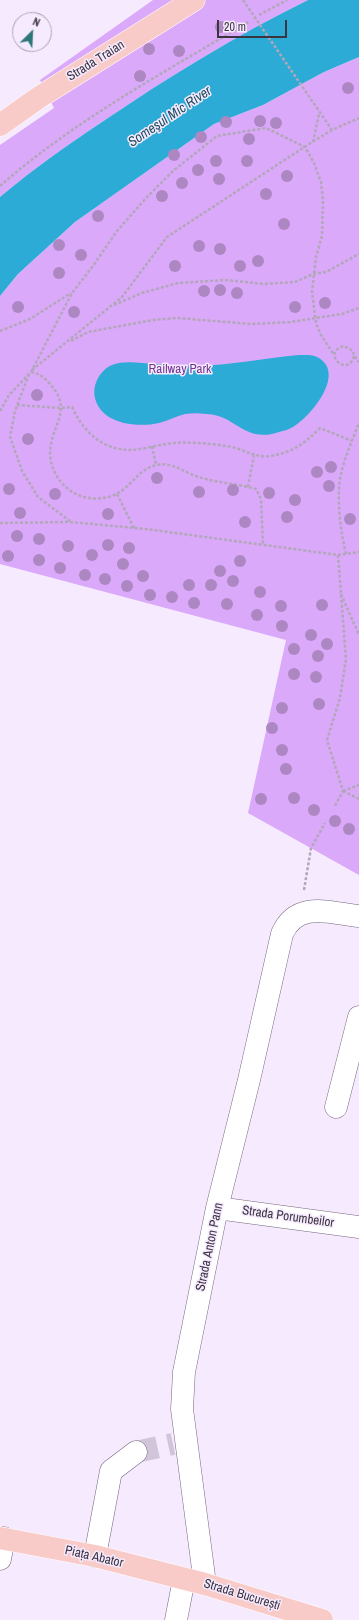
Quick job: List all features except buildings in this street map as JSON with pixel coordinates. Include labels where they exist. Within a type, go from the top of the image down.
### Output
[{"type":"main road","name":"Strada Traian","points":[[0,125],[38,98],[194,0]]},
{"type":"main road","name":"Piața Abator","points":[[1,1545],[94,1556],[184,1579]]},
{"type":"main road","name":"Strada București","points":[[184,1579],[322,1620]]},
{"type":"street","name":"Strada Anton Pann","points":[[205,1584],[180,1445],[184,1372],[217,1208],[249,1080],[282,934],[286,925],[292,918],[301,912],[310,910],[359,916]]},
{"type":"street","points":[[336,1107],[359,1017]]},
{"type":"street","name":"Strada Porumbeilor","points":[[217,1208],[359,1227]]},
{"type":"street","points":[[94,1556],[111,1471],[136,1452]]},
{"type":"street","points":[[176,1620],[184,1579]]},
{"type":"path","points":[[243,0],[319,114],[332,130]]},
{"type":"path","points":[[259,15],[287,0]]},
{"type":"path","points":[[0,186],[25,164],[89,118],[250,21]]},
{"type":"path","points":[[313,142],[319,114]]},
{"type":"path","points":[[0,411],[9,395],[30,372],[122,297],[167,237],[332,130],[359,118]]},
{"type":"path","points":[[70,522],[38,497],[22,471],[10,437],[17,405],[30,372],[72,293],[117,231],[147,196],[173,171],[217,136],[266,128],[305,147],[314,163],[321,182],[323,201],[322,236],[313,274],[312,292],[316,318],[321,335],[339,364],[349,364],[353,361],[354,356]]},
{"type":"path","points":[[111,307],[142,293],[178,283],[225,280],[264,284],[295,282],[313,274],[326,272],[359,254]]},
{"type":"path","points":[[0,331],[30,319],[72,293]]},
{"type":"path","points":[[65,344],[88,332],[152,320],[177,318],[251,324],[290,322],[342,314],[359,308]]},
{"type":"path","points":[[334,355],[336,350],[344,346],[353,351],[354,356],[359,362]]},
{"type":"path","points":[[30,372],[41,374],[52,386],[59,397],[61,408],[58,426],[50,445],[51,463],[56,475],[72,492],[93,499],[104,498],[117,494],[125,489],[144,470],[156,465],[169,464],[208,480],[256,489],[261,499],[263,544]]},
{"type":"path","points":[[17,405],[61,408],[72,407],[79,422],[96,438],[105,444],[127,450],[138,450],[152,446],[175,443],[201,443],[234,448],[254,455],[271,456],[290,451],[304,444],[320,428],[352,441]]},
{"type":"path","points":[[346,554],[341,530],[339,487],[348,451],[359,423]]},
{"type":"path","points":[[152,446],[156,465]]},
{"type":"path","points":[[248,487],[254,455]]},
{"type":"path","points":[[117,494],[134,528]]},
{"type":"path","points":[[0,523],[70,522],[134,528],[338,555],[359,552]]},
{"type":"path","points":[[338,555],[346,659],[340,698],[327,740],[343,791],[359,799]]},
{"type":"path","points":[[340,591],[359,635]]},
{"type":"path","points":[[334,806],[343,791],[359,785]]},
{"type":"path","points":[[304,890],[311,848],[325,823]]},
{"type":"green space","points":[[153,0],[308,0],[230,42],[154,88],[65,148],[0,197],[0,145],[54,108],[40,80]]},
{"type":"green space","name":"Railway Park","points":[[359,57],[359,875],[248,813],[286,640],[0,564],[0,296],[18,274],[75,222],[214,124],[263,105],[324,72]]},
{"type":"water","name":"Someşul Mic River","points":[[308,0],[359,0],[359,57],[324,72],[263,105],[214,124],[75,222],[18,274],[0,296],[0,197],[65,148],[154,88],[230,42]]},
{"type":"water","points":[[299,355],[317,357],[326,365],[329,375],[327,385],[316,405],[300,422],[281,432],[267,435],[248,432],[225,418],[201,413],[185,414],[162,422],[150,424],[141,425],[121,422],[104,414],[99,407],[94,393],[98,378],[104,370],[117,363],[133,362],[199,366]]},
{"type":"tunnel","points":[[136,1452],[173,1444]]}]
